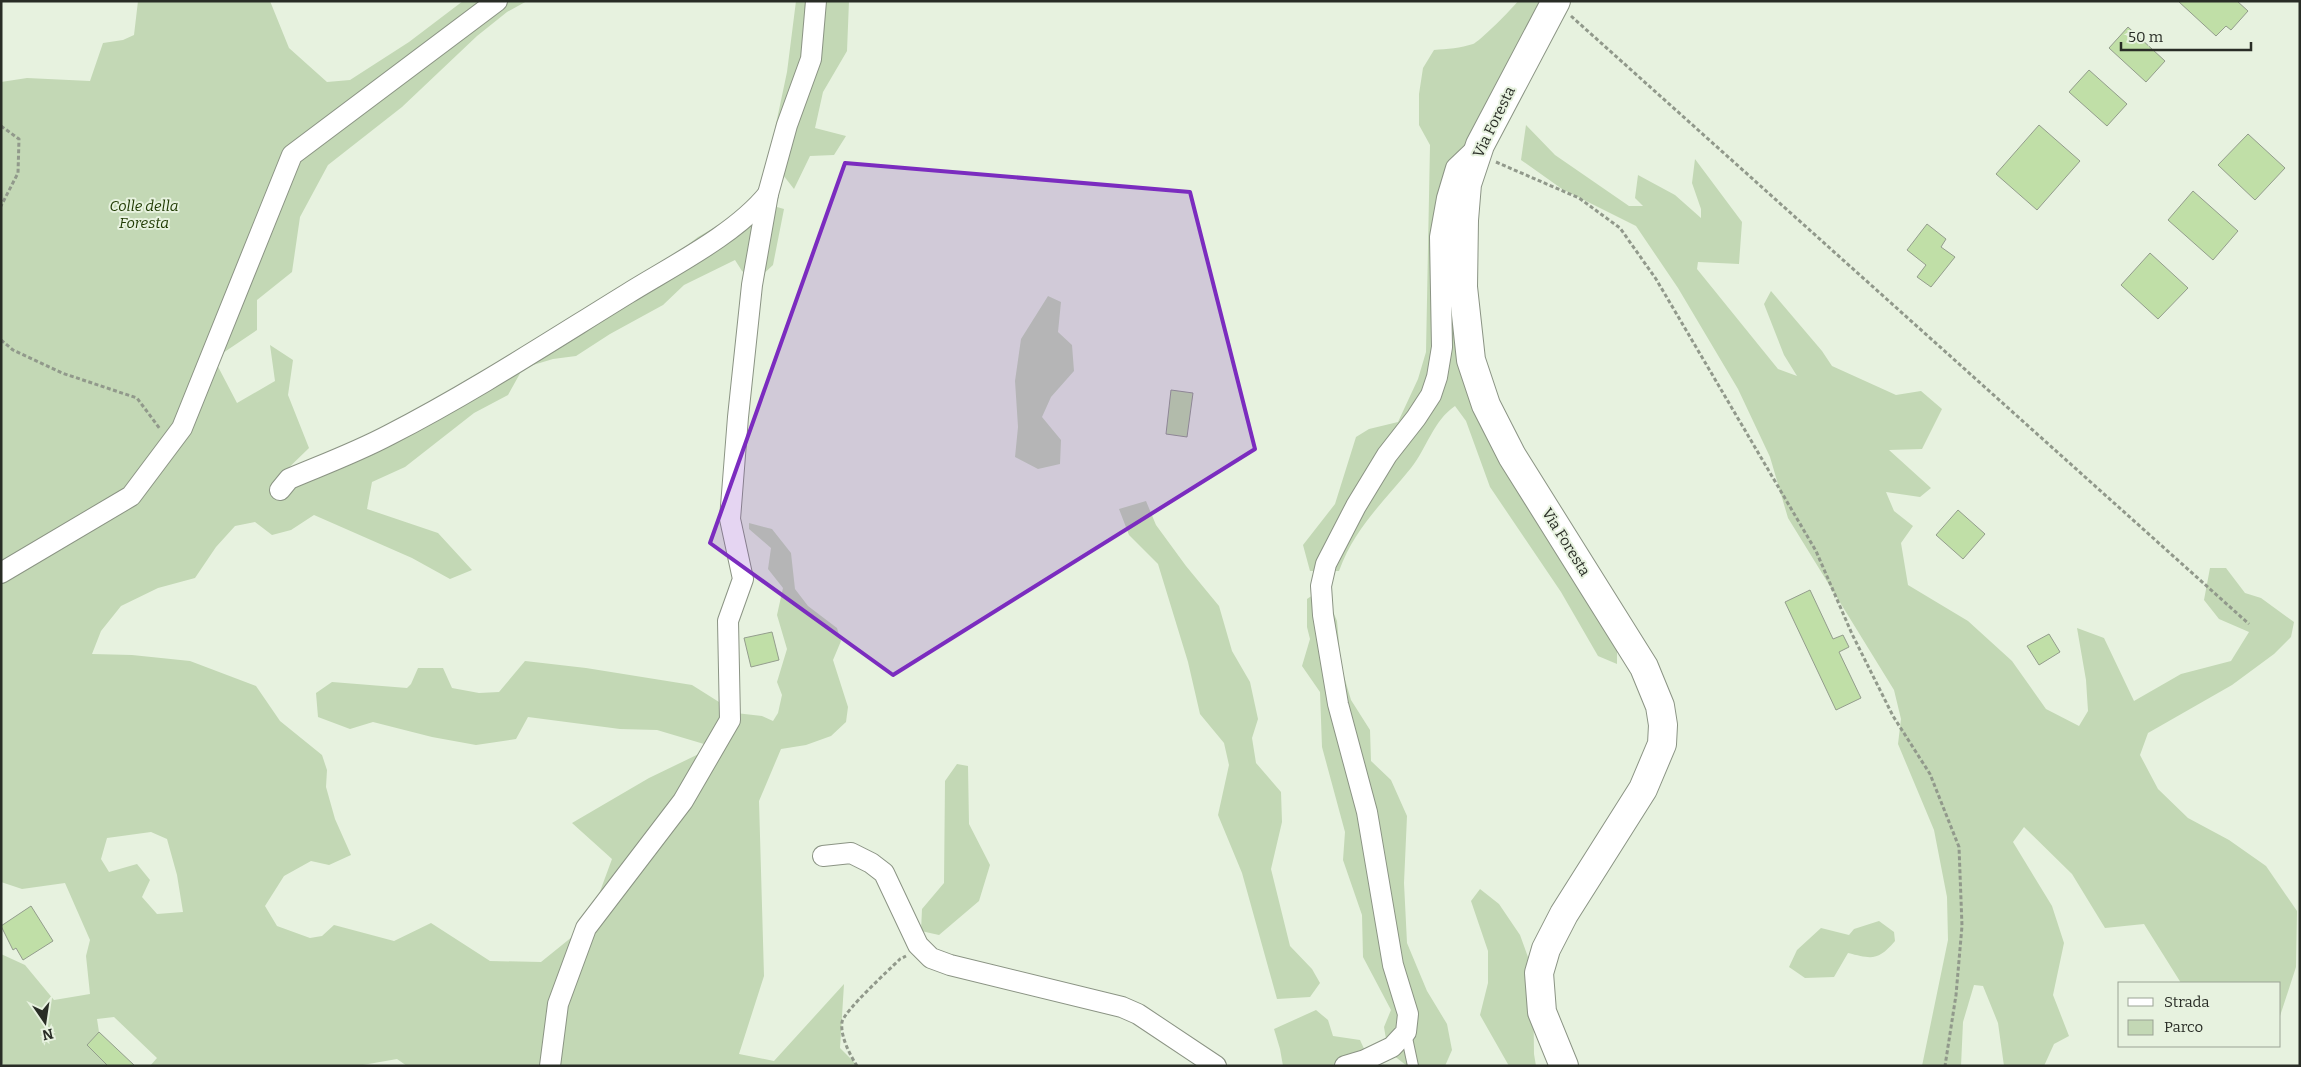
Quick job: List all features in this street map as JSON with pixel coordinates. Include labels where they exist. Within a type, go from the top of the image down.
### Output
[{"type":"main road","name":"Via Foresta","points":[[1556,1],[1480,145],[1467,184],[1464,220],[1463,286],[1471,360],[1486,405],[1512,456],[1644,667],[1660,706],[1663,725],[1662,744],[1643,790],[1564,914],[1546,949],[1539,973],[1542,1012],[1564,1066]]},
{"type":"street","points":[[1,573],[131,496],[182,428],[292,155],[497,1]]},
{"type":"street","points":[[550,1066],[558,1004],[586,928],[683,801],[730,720],[728,621],[743,579],[730,520],[738,417],[752,285],[768,194],[787,125],[811,59],[816,1]]},
{"type":"street","points":[[1345,1066],[1365,1060],[1392,1046],[1406,1032],[1408,1014],[1393,965],[1367,812],[1338,704],[1323,615],[1321,586],[1326,564],[1356,506],[1386,455],[1416,418],[1431,395],[1437,377],[1442,347],[1440,237],[1447,198],[1456,168],[1480,145]]},
{"type":"street","points":[[280,490],[289,479],[388,436],[441,407],[542,346],[704,246],[757,208],[768,194]]},
{"type":"street","points":[[823,856],[852,853],[871,863],[884,874],[918,945],[931,958],[950,965],[1122,1007],[1138,1014],[1216,1066]]},
{"type":"lane","points":[[1406,1032],[1413,1066]]},
{"type":"path","points":[[1556,1],[1583,30],[2249,624]]},
{"type":"path","points":[[1,126],[19,139],[19,147],[18,173],[1,206]]},
{"type":"path","points":[[1480,145],[1497,164],[1530,175],[1579,198],[1620,228],[1646,264],[1700,350],[1816,551],[1852,634],[1893,716],[1930,774],[1959,847],[1962,926],[1956,995],[1945,1066]]},
{"type":"path","points":[[1,340],[14,350],[62,373],[137,398],[170,444]]},
{"type":"path","points":[[857,1066],[850,1055],[844,1037],[842,1022],[849,1010],[900,958],[923,950]]},
{"type":"highlighted area","points":[[845,163],[1190,192],[1255,449],[893,675],[710,543]]},
{"type":"green space","name":"Colle della Foresta","points":[[138,1],[270,1],[289,48],[327,82],[350,80],[409,42],[463,1],[527,1],[507,12],[477,36],[402,107],[328,165],[300,217],[292,272],[257,300],[257,330],[214,359],[237,403],[275,381],[270,345],[293,360],[288,395],[309,448],[274,482],[278,494],[632,288],[698,237],[759,202],[784,209],[773,265],[756,281],[742,271],[735,260],[684,285],[663,305],[610,334],[576,356],[553,359],[523,368],[508,395],[474,413],[405,467],[372,482],[367,509],[438,533],[472,570],[450,579],[412,558],[314,515],[291,530],[272,535],[255,522],[235,526],[216,547],[195,578],[158,588],[121,606],[101,631],[92,654],[132,655],[190,661],[256,686],[280,721],[322,755],[327,770],[326,787],[335,819],[351,855],[329,865],[311,861],[284,876],[265,906],[277,926],[310,938],[322,936],[334,925],[394,941],[431,923],[490,961],[541,962],[588,924],[612,859],[572,823],[649,778],[707,750],[704,744],[657,730],[620,729],[528,717],[516,739],[476,745],[432,737],[373,722],[350,729],[318,717],[316,693],[332,682],[407,688],[411,684],[418,668],[443,668],[452,688],[479,693],[499,692],[525,661],[586,668],[692,685],[719,702],[727,712],[762,716],[773,721],[778,713],[782,695],[777,682],[787,649],[777,615],[783,588],[768,569],[771,548],[749,529],[749,523],[772,529],[791,553],[795,589],[808,606],[837,628],[841,641],[833,660],[848,707],[846,722],[831,736],[806,745],[781,749],[759,801],[764,976],[739,1054],[774,1061],[844,984],[840,1048],[858,1066],[407,1066],[397,1059],[357,1066],[150,1066],[157,1058],[114,1017],[97,1019],[99,1032],[87,1045],[108,1066],[4,1066],[1,1062],[1,954],[25,965],[54,1000],[90,994],[86,956],[90,940],[65,883],[22,889],[1,882],[1,82],[27,78],[90,81],[103,43],[123,40],[134,35]],"holes":[[[151,832],[167,839],[177,875],[183,912],[157,914],[142,897],[150,880],[137,864],[109,872],[101,859],[107,838]]]},
{"type":"green space","points":[[796,1],[849,1],[847,51],[823,92],[815,128],[846,136],[834,155],[810,156],[794,189],[769,157],[787,72]]},
{"type":"green space","points":[[1518,1],[1540,1],[1505,73],[1448,245],[1452,322],[1504,463],[1617,646],[1617,664],[1598,656],[1561,592],[1490,487],[1466,421],[1455,406],[1441,419],[1417,460],[1361,528],[1339,571],[1310,571],[1303,545],[1335,504],[1356,437],[1369,429],[1398,422],[1418,379],[1426,352],[1430,145],[1419,125],[1419,94],[1423,68],[1434,50],[1459,47],[1476,42]]},
{"type":"green space","points":[[1526,125],[1555,155],[1629,206],[1643,206],[1635,198],[1638,175],[1675,195],[1701,218],[1701,209],[1692,183],[1695,159],[1742,222],[1739,264],[1698,262],[1697,269],[1778,369],[1797,376],[1784,355],[1764,304],[1771,291],[1822,351],[1832,366],[1896,395],[1921,391],[1942,409],[1922,449],[1889,450],[1931,488],[1920,497],[1886,492],[1894,511],[1913,526],[1901,543],[1908,585],[1968,621],[2012,661],[2046,709],[2079,726],[2088,711],[2086,680],[2077,628],[2104,638],[2134,701],[2181,674],[2231,661],[2249,632],[2219,619],[2204,600],[2210,568],[2226,568],[2245,593],[2261,598],[2294,622],[2291,637],[2274,654],[2232,685],[2148,733],[2140,755],[2158,789],[2188,818],[2229,840],[2266,866],[2297,911],[2296,967],[2281,1013],[2281,982],[2180,982],[2144,924],[2105,928],[2072,874],[2024,827],[2013,842],[2052,906],[2064,943],[2053,995],[2069,1036],[2054,1044],[2044,1066],[2004,1066],[1998,1023],[1983,986],[1974,985],[1963,1022],[1961,1066],[1922,1066],[1948,940],[1947,897],[1934,830],[1898,744],[1901,719],[1894,690],[1788,518],[1770,457],[1738,389],[1678,288],[1636,226],[1562,189],[1521,160]]},
{"type":"green space","points":[[1048,296],[1061,302],[1058,332],[1072,345],[1074,371],[1051,397],[1042,417],[1061,440],[1060,464],[1038,469],[1015,457],[1018,427],[1015,381],[1021,339]]},
{"type":"green space","points":[[1146,501],[1156,525],[1219,606],[1232,651],[1250,682],[1258,719],[1252,738],[1256,763],[1281,792],[1282,822],[1271,869],[1290,946],[1312,969],[1320,983],[1310,997],[1277,999],[1242,873],[1218,815],[1229,765],[1224,743],[1200,714],[1188,662],[1158,564],[1129,535],[1119,509]]},
{"type":"green space","points":[[1313,595],[1326,595],[1337,621],[1341,666],[1351,700],[1370,730],[1371,761],[1391,780],[1407,816],[1404,883],[1407,943],[1427,991],[1447,1024],[1452,1050],[1445,1066],[1407,1066],[1388,1051],[1384,1027],[1391,1010],[1363,957],[1362,915],[1343,860],[1345,832],[1322,747],[1320,692],[1302,666],[1310,639],[1307,627],[1307,599]]},
{"type":"green space","points":[[957,764],[968,766],[969,824],[990,865],[979,901],[939,935],[921,931],[922,909],[944,883],[945,781]]},
{"type":"green space","points":[[1480,889],[1499,904],[1520,935],[1533,971],[1534,1054],[1536,1066],[1509,1066],[1480,1015],[1488,983],[1488,951],[1471,901]]},
{"type":"green space","points":[[1879,921],[1894,932],[1895,941],[1879,955],[1869,957],[1848,953],[1834,977],[1805,978],[1789,967],[1797,950],[1821,928],[1849,935],[1854,929]]},
{"type":"green space","points":[[1316,1010],[1328,1020],[1333,1036],[1360,1040],[1372,1066],[1283,1066],[1274,1029]]},
{"type":"building","points":[[2178,1],[2237,1],[2248,11],[2231,30],[2226,26],[2216,36]]},
{"type":"building","points":[[2128,27],[2165,61],[2146,82],[2109,48]]},
{"type":"building","points":[[2089,70],[2127,104],[2107,126],[2069,92]]},
{"type":"building","points":[[2039,125],[2080,161],[2037,210],[1996,174]]},
{"type":"building","points":[[2248,134],[2285,168],[2255,200],[2218,165]]},
{"type":"building","points":[[2193,191],[2238,231],[2213,260],[2168,220]]},
{"type":"building","points":[[1927,224],[1946,239],[1941,247],[1955,257],[1931,287],[1917,277],[1926,265],[1907,250]]},
{"type":"building","points":[[2150,253],[2188,288],[2158,319],[2121,285]]},
{"type":"building","points":[[1171,390],[1193,393],[1187,437],[1166,434]]},
{"type":"building","points":[[1958,510],[1985,534],[1963,559],[1936,535]]},
{"type":"building","points":[[1810,590],[1833,639],[1843,635],[1849,647],[1839,652],[1861,698],[1836,710],[1785,602]]},
{"type":"building","points":[[772,632],[779,660],[751,667],[744,638]]},
{"type":"building","points":[[2049,634],[2060,652],[2039,665],[2027,646]]},
{"type":"building","points":[[31,906],[53,941],[23,960],[16,948],[13,950],[1,926]]},
{"type":"building","points":[[99,1032],[135,1066],[108,1066],[87,1045]]}]
